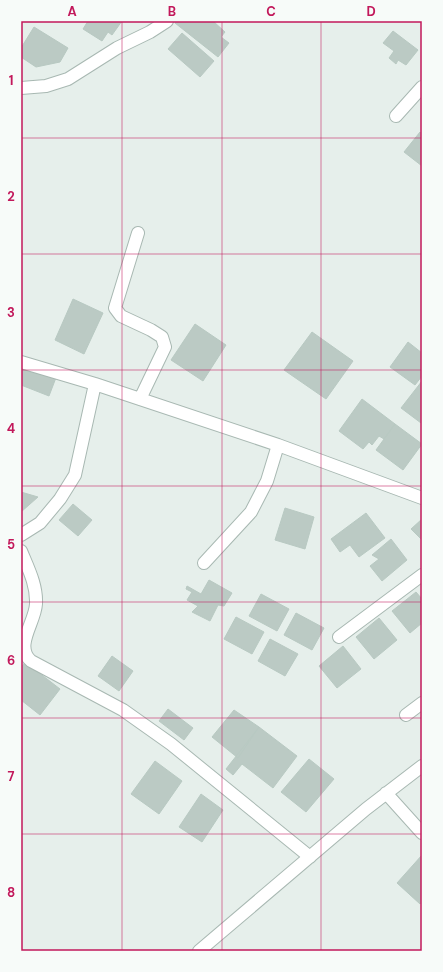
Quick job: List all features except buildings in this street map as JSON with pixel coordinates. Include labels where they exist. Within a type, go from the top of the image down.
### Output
[{"type":"street","points":[[21,88],[46,86],[68,79],[117,48],[150,32],[167,21]]},
{"type":"street","points":[[396,116],[422,87]]},
{"type":"street","points":[[138,233],[115,308],[121,316],[151,330],[162,337],[165,347],[140,399]]},
{"type":"street","points":[[21,362],[95,384],[278,445],[422,498]]},
{"type":"street","points":[[21,535],[40,523],[60,499],[75,475],[95,384]]},
{"type":"street","points":[[204,563],[251,512],[267,481],[278,445]]},
{"type":"street","points":[[21,551],[33,578],[36,604],[34,615],[24,644],[26,657],[31,662],[123,710],[171,744],[310,856]]},
{"type":"street","points":[[339,637],[422,575]]},
{"type":"street","points":[[406,715],[422,703]]},
{"type":"street","points":[[199,951],[310,856],[422,766]]},
{"type":"street","points":[[386,794],[422,833]]}]
